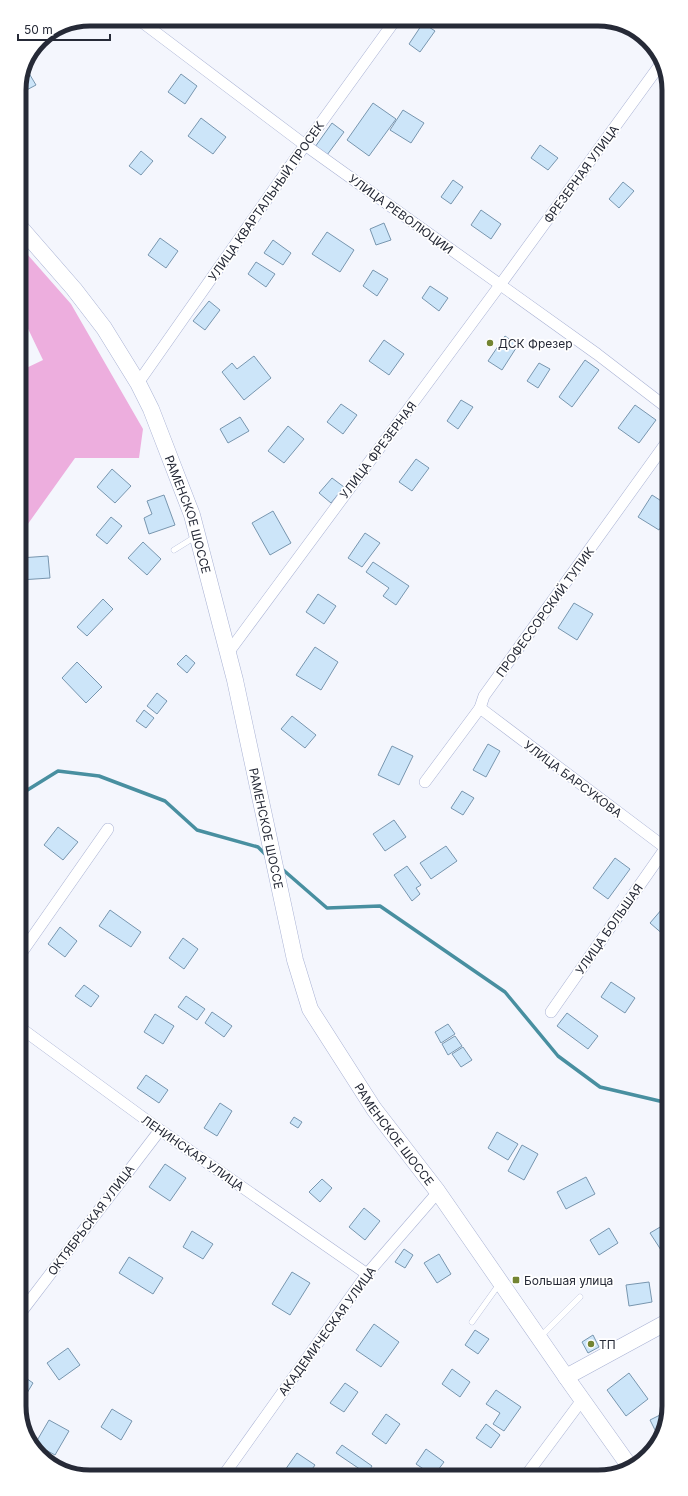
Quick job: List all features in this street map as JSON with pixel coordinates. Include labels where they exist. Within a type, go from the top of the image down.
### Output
[{"type":"main road","name":"РАМЕНСКОЕ ШОССЕ","points":[[26,234],[74,289],[104,328],[138,383],[152,410],[192,515],[235,680],[295,960],[310,1009],[374,1109],[438,1192],[627,1463]]},
{"type":"main road","points":[[566,1377],[662,1325]]},
{"type":"street","name":"УЛИЦА РЕВОЛЮЦИИ","points":[[147,26],[305,145],[597,354],[662,404]]},
{"type":"street","name":"УЛИЦА КВАРТАЛЬНЫЙ ПРОСЕК","points":[[138,383],[305,145],[391,26]]},
{"type":"street","name":"ФРЕЗЕРНАЯ УЛИЦА","points":[[500,285],[658,67]]},
{"type":"street","name":"УЛИЦА ФРЕЗЕРНАЯ","points":[[228,653],[500,285]]},
{"type":"street","name":"ПРОФЕССОРСКИЙ ТУПИК","points":[[425,782],[480,708],[484,696],[662,449]]},
{"type":"street","name":"УЛИЦА БАРСУКОВА","points":[[480,708],[662,844]]},
{"type":"street","points":[[26,946],[108,829]]},
{"type":"street","name":"УЛИЦА БОЛЬШАЯ","points":[[551,1012],[662,855]]},
{"type":"street","name":"ЛЕНИНСКАЯ УЛИЦА","points":[[26,1031],[160,1130],[366,1274]]},
{"type":"street","name":"ОКТЯБРЬСКАЯ УЛИЦА","points":[[26,1306],[160,1130]]},
{"type":"street","name":"АКАДЕМИЧЕСКАЯ УЛИЦА","points":[[227,1470],[366,1274],[438,1192]]},
{"type":"street","points":[[530,1470],[582,1400]]},
{"type":"lane","points":[[174,550],[197,536]]},
{"type":"lane","points":[[472,1322],[501,1281]]},
{"type":"lane","points":[[539,1338],[580,1297]]},
{"type":"shaded area","points":[[26,253],[71,304],[143,429],[139,458],[75,458],[26,527],[26,368],[43,360],[26,325]]},
{"type":"building","points":[[421,26],[428,26],[435,31],[420,52],[409,44]]},
{"type":"building","points":[[28,72],[36,85],[26,90]]},
{"type":"building","points":[[181,74],[197,86],[185,104],[168,92]]},
{"type":"building","points":[[373,103],[396,119],[369,156],[347,140]]},
{"type":"building","points":[[403,110],[424,123],[411,143],[390,130]]},
{"type":"building","points":[[201,118],[226,137],[213,154],[188,136]]},
{"type":"building","points":[[332,123],[344,132],[327,155],[315,147]]},
{"type":"building","points":[[540,145],[558,158],[548,170],[531,158]]},
{"type":"building","points":[[141,151],[153,161],[141,175],[129,166]]},
{"type":"building","points":[[453,180],[463,187],[451,204],[441,197]]},
{"type":"building","points":[[623,182],[634,191],[619,208],[609,199]]},
{"type":"building","points":[[481,210],[501,224],[491,239],[471,225]]},
{"type":"building","points":[[384,223],[391,240],[376,245],[370,229]]},
{"type":"building","points":[[327,232],[354,250],[340,272],[312,254]]},
{"type":"building","points":[[160,238],[178,251],[166,268],[148,255]]},
{"type":"building","points":[[273,240],[291,253],[283,265],[264,253]]},
{"type":"building","points":[[256,262],[275,274],[266,287],[248,274]]},
{"type":"building","points":[[373,270],[388,279],[377,296],[363,286]]},
{"type":"building","points":[[430,286],[448,298],[439,311],[422,298]]},
{"type":"building","points":[[209,301],[220,310],[205,330],[193,321]]},
{"type":"building","points":[[505,336],[518,345],[502,370],[488,361]]},
{"type":"building","points":[[384,340],[404,354],[389,375],[369,361]]},
{"type":"building","points":[[254,356],[271,378],[244,400],[222,372],[232,363],[237,369]]},
{"type":"building","points":[[585,360],[599,370],[572,407],[559,397]]},
{"type":"building","points":[[539,363],[550,369],[538,388],[527,381]]},
{"type":"building","points":[[461,400],[473,407],[458,429],[447,421]]},
{"type":"building","points":[[341,404],[357,415],[343,434],[327,422]]},
{"type":"building","points":[[635,405],[656,420],[639,443],[618,428]]},
{"type":"building","points":[[240,417],[249,431],[228,443],[220,429]]},
{"type":"building","points":[[288,426],[304,439],[284,463],[268,451]]},
{"type":"building","points":[[416,459],[429,468],[412,491],[399,482]]},
{"type":"building","points":[[112,469],[131,486],[115,503],[97,487]]},
{"type":"building","points":[[332,478],[344,487],[331,503],[319,493]]},
{"type":"building","points":[[164,495],[175,525],[149,534],[144,518],[152,514],[147,501]]},
{"type":"building","points":[[652,495],[662,501],[662,525],[659,530],[638,517]]},
{"type":"building","points":[[273,511],[291,543],[270,555],[252,523]]},
{"type":"building","points":[[111,517],[122,526],[107,544],[96,535]]},
{"type":"building","points":[[365,533],[380,543],[362,567],[348,558]]},
{"type":"building","points":[[143,542],[161,559],[147,575],[128,558]]},
{"type":"building","points":[[48,556],[50,578],[26,580],[26,558]]},
{"type":"building","points":[[373,562],[409,586],[396,605],[383,596],[389,588],[366,572]]},
{"type":"building","points":[[318,594],[336,606],[324,624],[306,612]]},
{"type":"building","points":[[103,599],[113,609],[87,636],[77,627]]},
{"type":"building","points":[[574,603],[593,614],[577,640],[558,628]]},
{"type":"building","points":[[315,647],[338,662],[321,690],[296,675]]},
{"type":"building","points":[[186,655],[195,663],[187,673],[177,664]]},
{"type":"building","points":[[77,662],[102,687],[86,703],[62,678]]},
{"type":"building","points":[[157,693],[167,701],[157,714],[147,706]]},
{"type":"building","points":[[144,710],[154,718],[146,728],[136,721]]},
{"type":"building","points":[[292,716],[316,735],[305,748],[281,729]]},
{"type":"building","points":[[488,744],[500,751],[486,777],[473,770]]},
{"type":"building","points":[[392,746],[413,756],[399,785],[378,775]]},
{"type":"building","points":[[462,791],[474,798],[463,815],[451,808]]},
{"type":"building","points":[[394,820],[406,837],[385,851],[373,834]]},
{"type":"building","points":[[58,827],[78,842],[63,860],[44,845]]},
{"type":"building","points":[[446,846],[457,861],[431,879],[420,863]]},
{"type":"building","points":[[615,858],[630,869],[608,899],[593,888]]},
{"type":"building","points":[[407,866],[421,885],[416,888],[420,894],[412,901],[394,875]]},
{"type":"building","points":[[662,909],[662,933],[650,923]]},
{"type":"building","points":[[110,910],[141,932],[131,947],[99,926]]},
{"type":"building","points":[[60,927],[77,941],[65,957],[48,944]]},
{"type":"building","points":[[183,938],[198,949],[184,969],[169,958]]},
{"type":"building","points":[[611,982],[635,998],[625,1013],[601,997]]},
{"type":"building","points":[[84,985],[99,996],[91,1007],[75,996]]},
{"type":"building","points":[[186,996],[205,1009],[197,1020],[178,1007]]},
{"type":"building","points":[[212,1012],[232,1026],[224,1037],[205,1023]]},
{"type":"building","points":[[567,1013],[598,1036],[588,1049],[557,1026]]},
{"type":"building","points":[[155,1014],[174,1026],[163,1044],[144,1032]]},
{"type":"building","points":[[448,1024],[455,1034],[441,1043],[435,1032]]},
{"type":"building","points":[[455,1036],[462,1046],[448,1055],[442,1044]]},
{"type":"building","points":[[463,1047],[472,1060],[461,1067],[452,1054]]},
{"type":"building","points":[[146,1075],[168,1090],[159,1103],[137,1088]]},
{"type":"building","points":[[220,1103],[232,1111],[217,1136],[204,1128]]},
{"type":"building","points":[[294,1117],[302,1122],[298,1128],[290,1123]]},
{"type":"building","points":[[497,1132],[518,1144],[508,1160],[488,1148]]},
{"type":"building","points":[[522,1145],[538,1154],[524,1180],[508,1171]]},
{"type":"building","points":[[165,1164],[186,1178],[170,1201],[149,1187]]},
{"type":"building","points":[[586,1177],[595,1194],[566,1209],[557,1192]]},
{"type":"building","points":[[322,1179],[332,1188],[320,1202],[309,1192]]},
{"type":"building","points":[[364,1208],[380,1221],[365,1240],[349,1227]]},
{"type":"building","points":[[662,1226],[662,1250],[661,1250],[650,1233]]},
{"type":"building","points":[[609,1228],[618,1243],[599,1255],[590,1240]]},
{"type":"building","points":[[192,1231],[213,1244],[203,1259],[183,1247]]},
{"type":"building","points":[[404,1249],[413,1255],[405,1268],[395,1262]]},
{"type":"building","points":[[439,1254],[451,1274],[437,1283],[424,1263]]},
{"type":"building","points":[[129,1257],[163,1278],[153,1294],[119,1273]]},
{"type":"building","points":[[292,1272],[310,1283],[290,1315],[272,1304]]},
{"type":"building","points":[[649,1282],[652,1302],[629,1306],[626,1285]]},
{"type":"building","points":[[374,1324],[399,1342],[381,1367],[356,1350]]},
{"type":"building","points":[[475,1330],[489,1339],[478,1354],[465,1345]]},
{"type":"building","name":"ТП","points":[[593,1335],[599,1347],[588,1353],[582,1342]]},
{"type":"building","points":[[68,1348],[80,1365],[59,1380],[47,1363]]},
{"type":"building","points":[[452,1369],[470,1382],[460,1397],[442,1384]]},
{"type":"building","points":[[629,1373],[648,1399],[626,1416],[607,1390]]},
{"type":"building","points":[[26,1378],[33,1383],[26,1395]]},
{"type":"building","points":[[345,1383],[358,1392],[344,1412],[330,1403]]},
{"type":"building","points":[[496,1390],[521,1407],[504,1431],[493,1424],[500,1413],[486,1404]]},
{"type":"building","points":[[112,1409],[132,1421],[121,1440],[101,1427]]},
{"type":"building","points":[[386,1414],[400,1424],[386,1444],[372,1434]]},
{"type":"building","points":[[661,1414],[657,1432],[656,1432],[650,1420]]},
{"type":"building","points":[[49,1420],[69,1431],[55,1455],[42,1448],[37,1441]]},
{"type":"building","points":[[486,1424],[500,1435],[491,1448],[476,1438]]},
{"type":"building","points":[[342,1445],[372,1466],[370,1470],[361,1470],[336,1453]]},
{"type":"building","points":[[426,1449],[444,1462],[438,1470],[425,1470],[416,1464]]},
{"type":"building","points":[[297,1453],[315,1465],[312,1470],[285,1470]]},
{"type":"waterway","points":[[26,791],[58,771],[99,776],[165,801],[197,830],[258,847],[266,855]]},
{"type":"waterway","points":[[281,868],[327,908],[380,906],[505,992],[558,1056],[600,1087],[662,1102]]},
{"type":"place","name":"ДСК Фрезер","points":[[490,343]]},
{"type":"place","name":"Большая улица","points":[[516,1280]]},
{"type":"place","name":"ТП","points":[[591,1344]]}]
